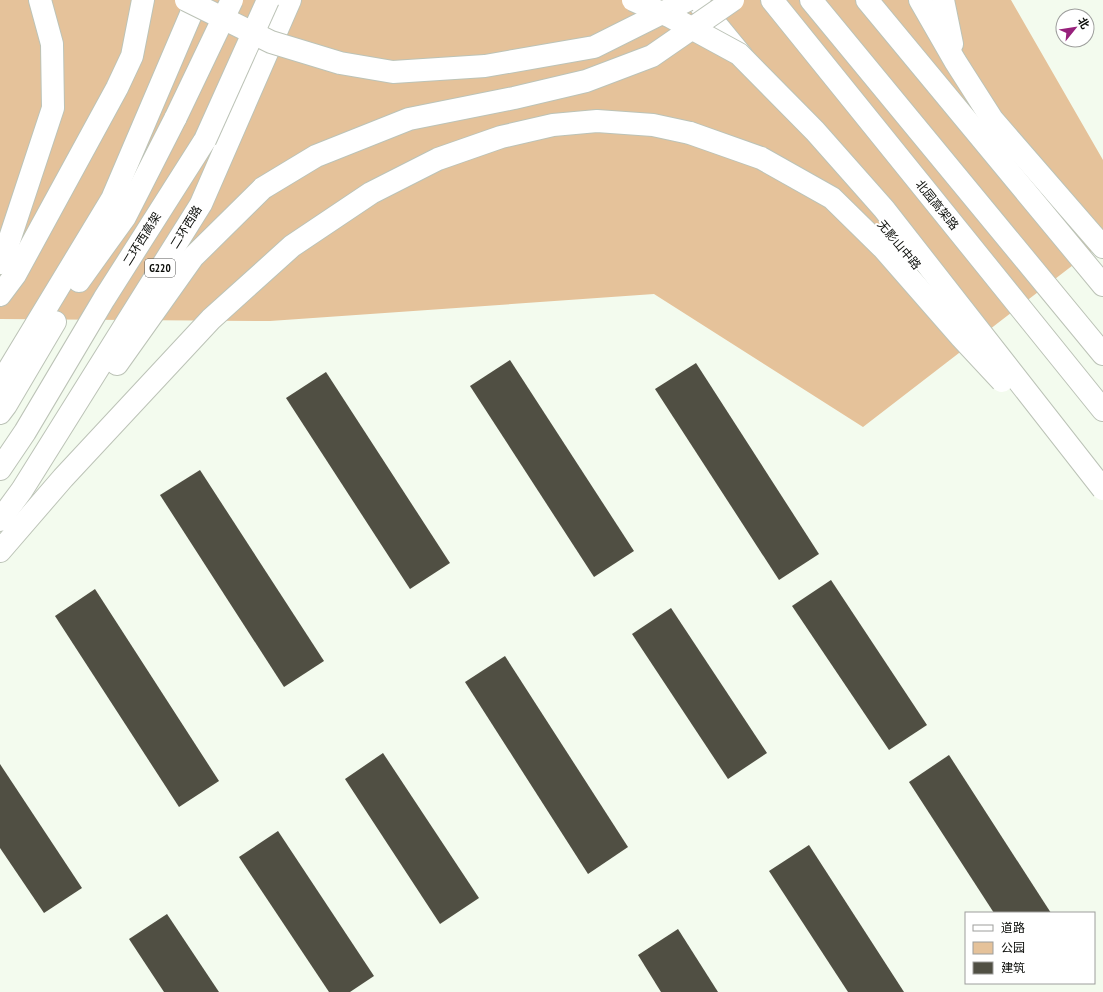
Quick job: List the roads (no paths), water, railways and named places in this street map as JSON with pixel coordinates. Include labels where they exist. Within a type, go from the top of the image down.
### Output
[{"type":"main road","points":[[0,263],[8,244],[53,108],[52,44],[40,0]]},
{"type":"main road","points":[[0,295],[15,275],[117,88],[132,56],[143,0]]},
{"type":"main road","points":[[186,0],[271,42],[340,63],[393,72],[485,66],[594,47],[688,0]]},
{"type":"main road","points":[[0,384],[112,199],[197,0]]},
{"type":"main road","points":[[0,413],[86,269],[125,217],[176,117],[232,0]]},
{"type":"main road","name":"二环西高架","points":[[0,469],[25,432],[104,299],[205,140],[268,0]]},
{"type":"main road","name":"二环西路","points":[[0,520],[22,490],[201,204],[290,0]]},
{"type":"main road","points":[[633,0],[671,17],[739,54],[815,131],[884,209],[1100,485]]},
{"type":"main road","name":"无影山中路","points":[[696,0],[1100,485]]},
{"type":"main road","points":[[0,538],[31,487],[193,257],[263,188],[316,156],[409,119],[514,98],[586,81],[652,56],[733,0]]},
{"type":"main road","name":"北园高架路","points":[[772,0],[1103,410]]},
{"type":"main road","points":[[811,0],[1103,354]]},
{"type":"main road","points":[[867,0],[1103,284]]},
{"type":"main road","points":[[920,0],[992,119],[1103,247]]},
{"type":"main road","points":[[943,0],[955,60]]},
{"type":"main road","points":[[0,551],[67,473],[200,330],[292,246],[371,193],[438,159],[501,137],[553,125],[597,121],[653,125],[690,133],[761,158],[832,198],[884,249],[961,337],[1100,485]]}]
